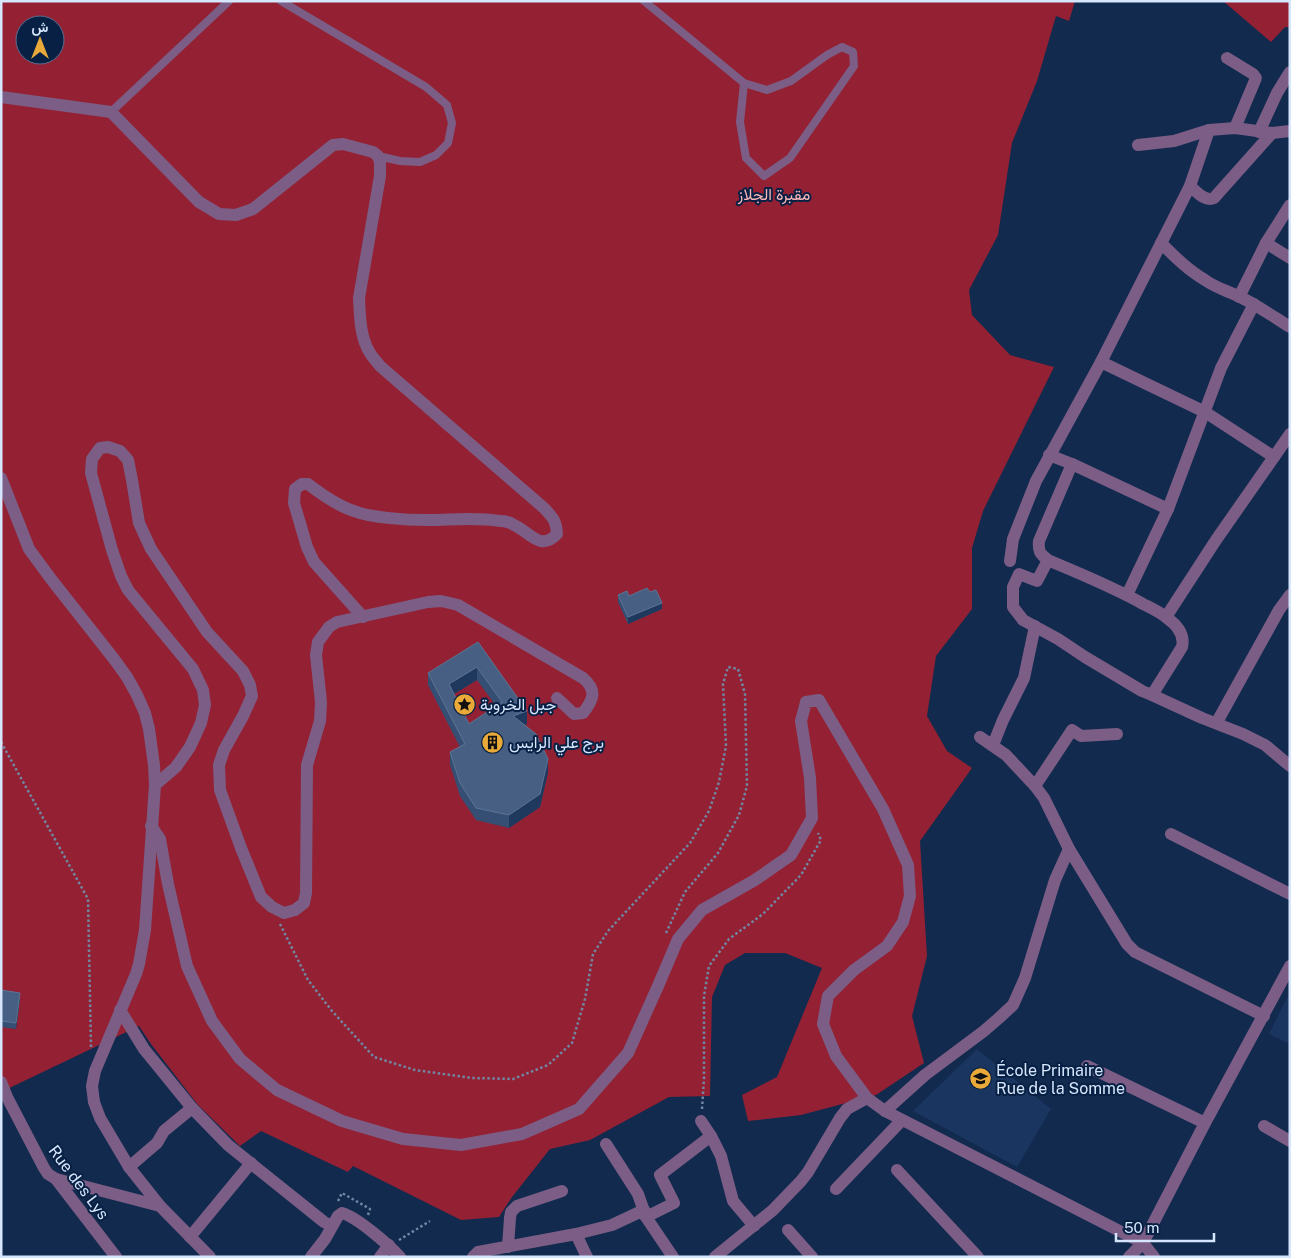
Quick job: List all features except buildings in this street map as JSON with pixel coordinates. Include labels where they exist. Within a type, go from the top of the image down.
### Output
[{"type":"street","points":[[1228,58],[1254,74],[1256,78],[1235,128]]},
{"type":"street","points":[[1259,132],[1277,93],[1290,72]]},
{"type":"street","points":[[1,97],[110,112],[199,202],[220,214],[236,215],[253,209],[333,145],[343,144],[373,152],[378,156],[380,176],[359,298],[362,334],[369,352],[380,366],[544,508],[554,518],[557,534],[546,542],[538,541],[514,524],[501,521],[480,518],[426,520],[354,512],[308,484],[302,484],[295,489],[294,503],[307,547],[314,562],[363,618]]},
{"type":"street","points":[[1138,145],[1174,141],[1208,130],[1235,128],[1272,133],[1290,131]]},
{"type":"street","points":[[1010,560],[1013,539],[1036,480],[1101,362],[1190,186],[1208,130]]},
{"type":"street","points":[[1190,186],[1205,198],[1211,200],[1272,133]]},
{"type":"street","points":[[1239,297],[1266,244],[1290,205]]},
{"type":"street","points":[[1161,243],[1183,265],[1205,281],[1254,304],[1290,327]]},
{"type":"street","points":[[1266,244],[1290,258]]},
{"type":"street","points":[[1127,596],[1168,509],[1221,368],[1254,304]]},
{"type":"street","points":[[1101,362],[1205,412],[1274,457]]},
{"type":"street","points":[[1166,617],[1216,540],[1290,434]]},
{"type":"street","points":[[155,785],[176,767],[190,747],[201,723],[205,705],[203,690],[193,669],[128,590],[121,576],[91,473],[92,459],[100,448],[108,447],[120,451],[128,460],[139,523],[151,549],[207,632],[243,670],[250,685],[252,696],[224,750],[219,765],[220,790],[261,896],[272,907],[284,913],[295,910],[304,903],[306,893],[307,765],[320,721],[321,702],[316,655],[318,642],[329,627],[337,622],[363,618],[428,602],[441,601],[458,605],[583,678],[591,685],[593,694],[590,704],[583,713],[574,714],[557,698]]},
{"type":"street","points":[[1049,455],[1168,509]]},
{"type":"street","points":[[1072,464],[1039,541],[1038,549],[1048,560],[1127,596],[1166,617],[1178,628],[1184,641],[1182,647],[1152,695]]},
{"type":"street","points":[[1,478],[29,549],[127,677],[145,713],[149,729],[155,785],[145,930],[139,964],[95,1072],[92,1086],[94,1102],[100,1118],[129,1167],[160,1206],[207,1256]]},
{"type":"street","points":[[1048,560],[1037,581],[1019,574],[1013,587],[1013,607],[1023,620],[1058,639],[1142,691],[1202,718],[1217,722],[1265,745],[1290,766]]},
{"type":"street","points":[[1217,722],[1279,610],[1290,595]]},
{"type":"street","points":[[993,745],[1024,678],[1035,626]]},
{"type":"street","points":[[152,826],[160,838],[168,884],[187,966],[212,1021],[240,1059],[277,1090],[342,1121],[403,1139],[461,1145],[522,1134],[579,1109],[628,1053],[678,939],[702,910],[755,880],[791,855],[812,818],[810,778],[801,720],[806,702],[819,700],[883,809],[908,865],[910,896],[902,922],[887,946],[854,970],[828,996],[822,1024],[836,1056],[867,1098],[885,1111],[1143,1243],[1154,1257]]},
{"type":"street","points":[[1035,786],[1072,730],[1081,736],[1117,734]]},
{"type":"street","points":[[980,737],[1006,755],[1044,798],[1069,849],[1127,944],[1135,952],[1264,1016]]},
{"type":"street","points":[[1170,834],[1290,894]]},
{"type":"street","points":[[885,1111],[925,1075],[984,1031],[1013,1005],[1025,978],[1055,880],[1069,849]]},
{"type":"street","points":[[1129,1257],[1143,1243],[1290,966]]},
{"type":"street","points":[[120,1010],[144,1049],[192,1108],[228,1145],[324,1222],[332,1226]]},
{"type":"street","points":[[1087,1066],[1205,1123]]},
{"type":"street","name":"Rue des Lys","points":[[1,1082],[4,1099],[44,1168],[48,1174],[56,1179],[116,1257]]},
{"type":"street","points":[[715,1257],[773,1210],[801,1181],[847,1109],[867,1098]]},
{"type":"street","points":[[129,1167],[156,1143],[164,1131],[192,1108]]},
{"type":"street","points":[[836,1189],[902,1120]]},
{"type":"street","points":[[701,1121],[712,1136],[721,1156],[733,1201],[754,1226]]},
{"type":"street","points":[[1264,1126],[1290,1141]]},
{"type":"street","points":[[474,1257],[478,1252],[612,1226],[674,1203],[660,1175],[712,1136]]},
{"type":"street","points":[[606,1144],[638,1194],[645,1214],[673,1257]]},
{"type":"street","points":[[190,1237],[251,1163]]},
{"type":"street","points":[[897,1170],[978,1257]]},
{"type":"street","points":[[56,1179],[160,1206]]},
{"type":"street","points":[[508,1247],[510,1218],[517,1206],[562,1190]]},
{"type":"street","points":[[311,1257],[325,1239],[338,1216],[342,1213],[363,1225],[389,1245],[400,1257]]},
{"type":"street","points":[[788,1230],[812,1257]]},
{"type":"street","points":[[576,1234],[587,1257]]},
{"type":"street","points":[[380,1257],[389,1245]]},
{"type":"lane","points":[[110,112],[229,1]]},
{"type":"lane","points":[[281,1],[426,87],[447,105],[452,123],[448,143],[436,155],[420,162],[400,161],[378,156]]},
{"type":"lane","points":[[644,1],[744,83],[767,90],[791,81],[827,55],[842,47],[853,52],[854,66],[790,158],[764,176],[746,158],[740,122],[744,83]]},
{"type":"path","points":[[272,907],[308,980],[332,1011],[374,1057],[415,1070],[472,1078],[513,1079],[548,1064],[572,1043],[585,999],[593,954],[608,931],[690,843],[709,811],[719,782],[726,746],[724,684],[728,667],[738,669],[745,694],[746,786],[739,815],[718,853],[685,892],[664,939]]},
{"type":"path","points":[[1,742],[88,899],[91,1051]]},
{"type":"path","points":[[701,1121],[704,1078],[704,996],[709,966],[729,939],[763,914],[801,875],[821,840],[812,818]]},
{"type":"path","points":[[389,1245],[430,1221]]},
{"type":"shaded area","points":[[1290,992],[1290,1044],[1269,1034]]},
{"type":"shaded area","name":"École Primaire Rue de la Somme","points":[[977,1049],[1051,1109],[1017,1167],[913,1111]]},
{"type":"green space","name":"مقبرة الجلاز","points":[[1,1],[1075,1],[1069,21],[1056,16],[1037,81],[1012,143],[998,235],[969,290],[972,315],[1010,355],[1054,367],[983,511],[972,548],[972,609],[936,656],[927,716],[947,751],[972,768],[920,841],[927,956],[912,1016],[924,1063],[876,1095],[801,1115],[748,1121],[742,1095],[777,1077],[822,968],[785,953],[745,953],[725,965],[712,997],[710,1096],[669,1097],[590,1140],[550,1149],[512,1197],[499,1217],[461,1220],[353,1166],[348,1172],[261,1131],[240,1146],[198,1105],[139,1026],[1,1092]]},
{"type":"green space","points":[[1223,1],[1290,1],[1290,27],[1285,27],[1271,42]]},
{"type":"place","name":"جبل الخروبة","points":[[464,704]]},
{"type":"place","name":"برج علي الرايس","points":[[493,742]]},
{"type":"place","name":"École Primaire Rue de la Somme","points":[[980,1079]]}]
